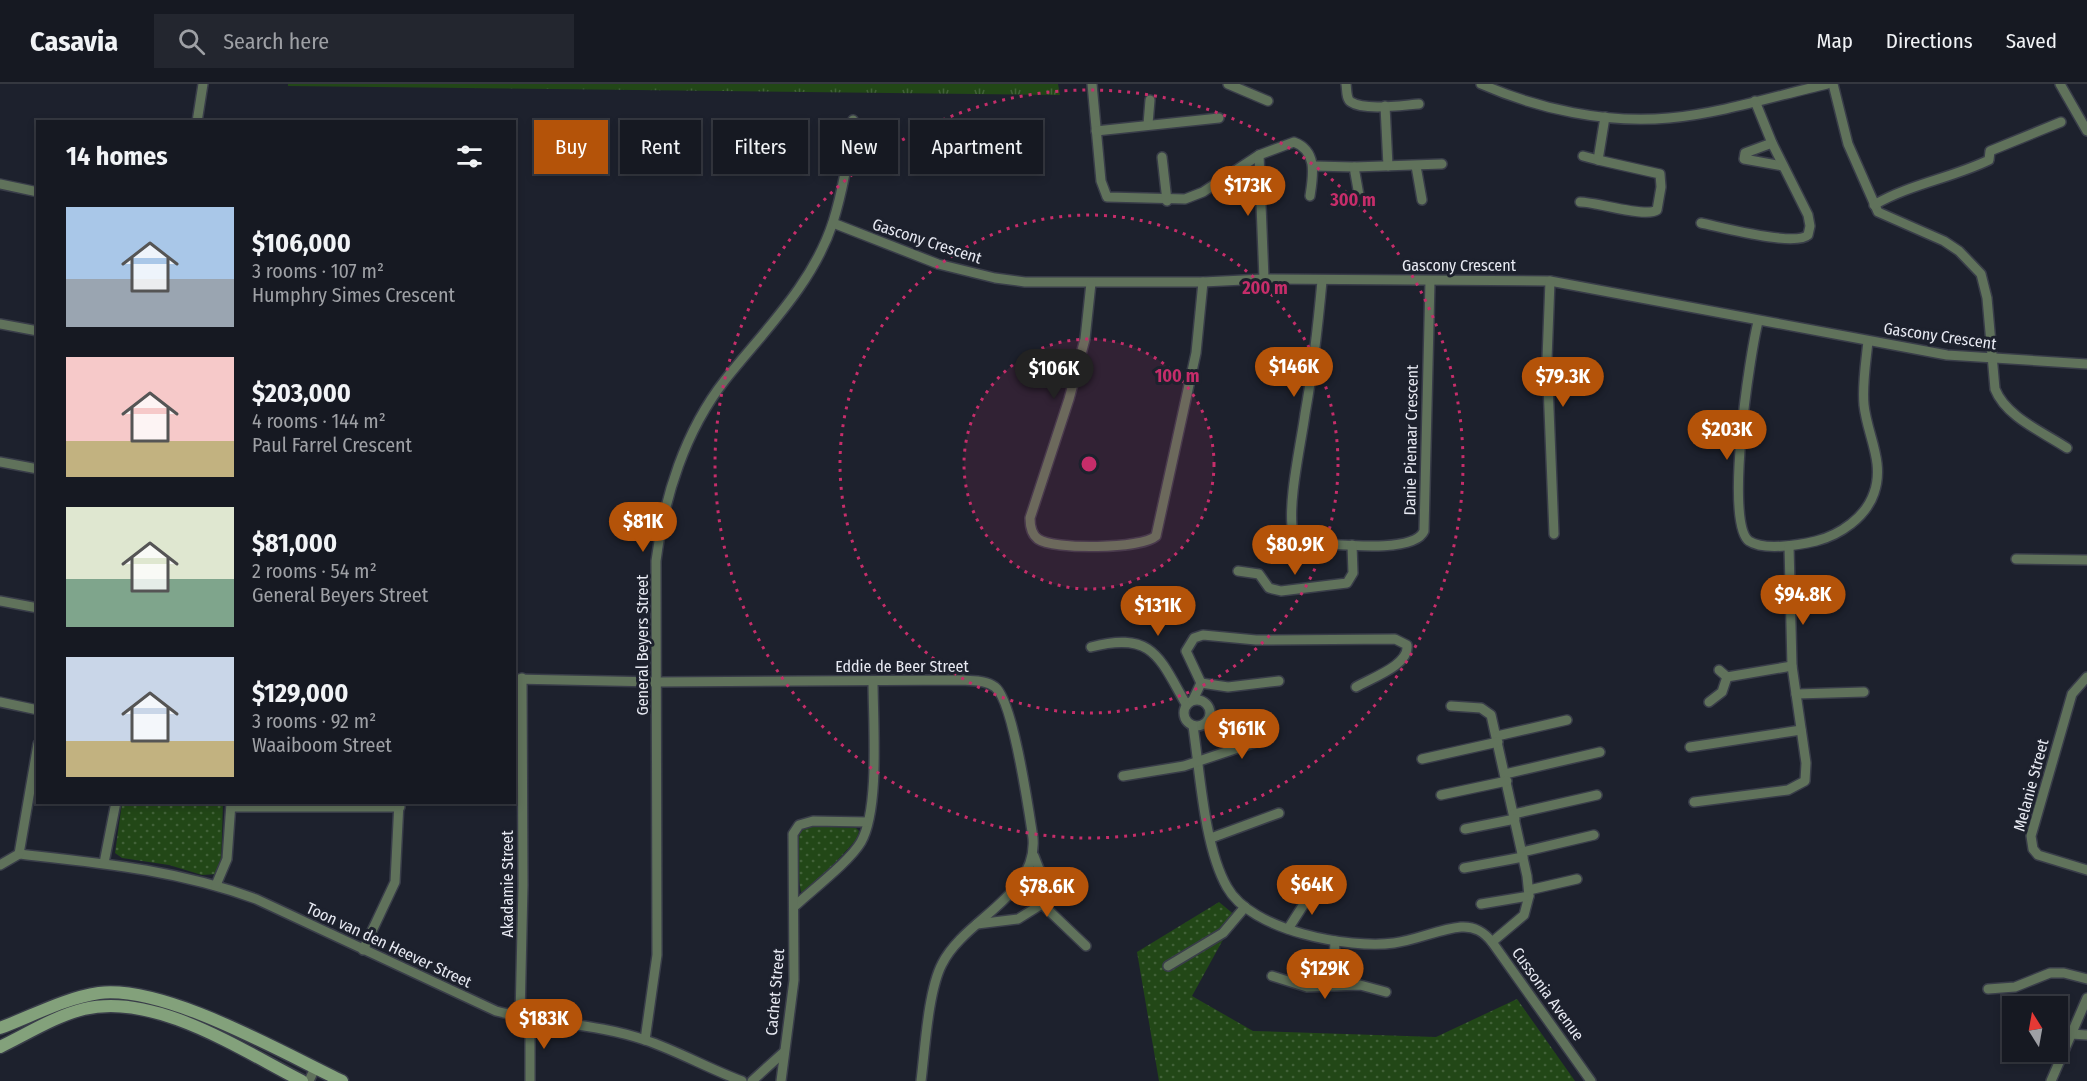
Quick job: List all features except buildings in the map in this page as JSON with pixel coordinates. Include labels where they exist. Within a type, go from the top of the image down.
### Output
[{"type":"street","points":[[197,120],[201,84]]},
{"type":"street","points":[[1092,84],[1101,181],[1107,197],[1167,201],[1195,196],[1259,155],[1294,142],[1305,150],[1314,166],[1310,196]]},
{"type":"street","points":[[1228,84],[1268,101]]},
{"type":"street","points":[[1346,84],[1348,98],[1352,103],[1385,106],[1419,104]]},
{"type":"street","points":[[1481,84],[1504,94],[1605,117],[1670,118],[1827,84]]},
{"type":"street","points":[[1833,84],[1848,144],[1874,205],[1887,218],[1944,241],[1976,266],[1984,282],[1995,389],[1999,399],[2023,419],[2067,448]]},
{"type":"street","points":[[2060,84],[2087,131]]},
{"type":"street","points":[[1148,124],[1150,100]]},
{"type":"street","points":[[1701,223],[1784,238],[1805,238],[1810,230],[1810,222],[1772,143],[1755,101]]},
{"type":"street","points":[[1385,106],[1388,166]]},
{"type":"street","points":[[1598,160],[1605,117]]},
{"type":"street","points":[[1096,131],[1219,118]]},
{"type":"street","points":[[1874,205],[1900,191],[1966,171],[1989,160],[1990,151],[2061,122]]},
{"type":"street","points":[[1772,143],[1745,153],[1744,159],[1784,166]]},
{"type":"street","points":[[1259,155],[1264,279]]},
{"type":"street","points":[[1580,202],[1598,203],[1649,213],[1657,210],[1661,186],[1660,174],[1583,156]]},
{"type":"street","points":[[1162,157],[1167,201]]},
{"type":"street","points":[[1314,166],[1442,164]]},
{"type":"street","points":[[1416,166],[1422,200]]},
{"type":"street","points":[[1354,167],[1360,201]]},
{"type":"street","name":"General Beyers Street","points":[[645,1040],[657,955],[656,561],[662,520],[691,436],[724,382],[775,321],[796,291],[833,223],[844,174]]},
{"type":"street","points":[[0,184],[36,192]]},
{"type":"street","name":"Gascony Crescent","points":[[833,223],[904,253],[967,272],[1025,282],[1203,282],[1264,279],[1550,281],[1947,355],[1993,360],[2087,364]]},
{"type":"street","name":"Danie Pienaar Crescent","points":[[1322,281],[1292,527],[1296,538],[1302,541],[1352,545],[1407,543],[1417,540],[1424,531],[1430,280]]},
{"type":"street","points":[[1550,281],[1547,359],[1554,534]]},
{"type":"street","points":[[1091,283],[1083,348],[1030,518],[1030,528],[1036,538],[1052,544],[1137,545],[1156,536],[1196,353],[1203,282]]},
{"type":"street","points":[[1758,321],[1743,413],[1740,523],[1742,533],[1753,543],[1789,546],[1821,539],[1840,530],[1862,513],[1874,493],[1878,472],[1877,455],[1863,398],[1868,341]]},
{"type":"street","points":[[0,324],[36,331]]},
{"type":"street","points":[[0,462],[36,469]]},
{"type":"street","points":[[1238,571],[1259,574],[1269,588],[1281,591],[1347,583],[1353,573],[1352,545]]},
{"type":"street","points":[[1694,802],[1788,790],[1801,785],[1807,774],[1792,666],[1789,546]]},
{"type":"street","points":[[2016,559],[2087,560]]},
{"type":"street","points":[[0,601],[36,608]]},
{"type":"street","points":[[1201,683],[1186,651],[1194,638],[1203,635],[1256,640],[1395,639],[1407,645],[1407,652],[1401,660],[1356,687]]},
{"type":"street","points":[[1091,647],[1110,642],[1149,648],[1190,702]]},
{"type":"street","points":[[1727,677],[1792,666]]},
{"type":"street","points":[[1719,670],[1727,677]]},
{"type":"street","points":[[1709,702],[1722,692],[1727,677]]},
{"type":"street","name":"Melanie Street","points":[[2087,677],[2072,694],[2031,840],[2032,849],[2046,859],[2087,870]]},
{"type":"street","name":"Eddie de Beer Street","points":[[518,679],[657,682],[963,680],[986,682],[996,687],[1005,703],[1011,724],[1033,838],[1034,856]]},
{"type":"street","name":"Akadamie Street","points":[[518,679],[523,885],[520,1017]]},
{"type":"street","points":[[795,906],[856,848],[864,834],[873,776],[873,681]]},
{"type":"street","points":[[1201,683],[1228,687],[1279,681]]},
{"type":"street","points":[[1190,702],[1204,702],[1210,711],[1208,721],[1199,726],[1193,726],[1185,720],[1184,709],[1201,683]]},
{"type":"street","points":[[1796,694],[1864,692]]},
{"type":"street","points":[[0,702],[36,710]]},
{"type":"street","points":[[1451,706],[1487,711],[1491,715],[1529,893],[1524,915],[1492,942]]},
{"type":"street","points":[[1422,759],[1567,720]]},
{"type":"street","points":[[1193,726],[1211,838],[1219,870],[1228,889],[1245,907],[1288,929],[1335,941],[1333,985]]},
{"type":"street","points":[[1690,747],[1801,730]]},
{"type":"street","points":[[1123,776],[1185,766],[1265,739]]},
{"type":"street","points":[[1441,795],[1600,752]]},
{"type":"street","points":[[0,865],[19,854],[36,756]]},
{"type":"street","points":[[1464,829],[1597,795]]},
{"type":"street","points":[[104,863],[116,804]]},
{"type":"street","points":[[216,885],[226,859],[232,805],[400,805],[395,882],[363,950]]},
{"type":"street","points":[[1211,838],[1279,813]]},
{"type":"street","name":"Cachet Street","points":[[781,1081],[794,980],[795,906],[792,848],[795,829],[802,823],[813,821],[867,822]]},
{"type":"street","points":[[1464,868],[1594,835]]},
{"type":"street","name":"Toon van den Heever Street","points":[[19,854],[104,863],[185,876],[216,885],[256,899],[496,1011],[530,1019],[589,1026],[645,1040],[742,1081]]},
{"type":"street","points":[[977,924],[1018,919],[1042,904],[1046,887],[1034,856]]},
{"type":"street","points":[[921,1081],[937,974],[948,952],[1012,891],[1034,856]]},
{"type":"street","points":[[1481,904],[1577,879]]},
{"type":"street","points":[[1288,929],[1313,890]]},
{"type":"street","points":[[1042,904],[1086,946]]},
{"type":"street","points":[[1168,966],[1223,933],[1245,907]]},
{"type":"street","name":"Cussonia Avenue","points":[[1335,941],[1392,943],[1461,927],[1477,929],[1492,942],[1591,1081]]},
{"type":"street","points":[[1988,989],[2015,987],[2050,973],[2070,974],[2087,979]]},
{"type":"street","points":[[1272,976],[1307,987],[1360,985],[1386,992]]},
{"type":"street","points":[[0,1028],[60,1004],[99,993],[146,996],[187,1008],[342,1081]]},
{"type":"street","points":[[2052,1081],[2087,998]]},
{"type":"street","points":[[0,1047],[82,1010],[126,1006],[148,1010],[180,1022],[302,1081]]},
{"type":"street","points":[[180,1022],[187,1008]]},
{"type":"street","points":[[530,1019],[530,1081]]},
{"type":"street","points":[[2071,1034],[2087,1035]]},
{"type":"street","points":[[752,1081],[784,1052]]},
{"type":"street","points":[[309,1081],[315,1068]]},
{"type":"street","points":[[717,1072],[723,1081]]},
{"type":"green space","points":[[288,84],[1058,84],[1060,95],[288,86]]},
{"type":"green space","points":[[122,804],[223,804],[221,865],[218,874],[202,875],[169,865],[122,858],[115,853]]},
{"type":"green space","points":[[808,826],[856,828],[859,831],[857,839],[806,894],[801,892],[798,853],[800,830]]},
{"type":"green space","points":[[1219,902],[1236,916],[1192,996],[1253,1031],[1436,1037],[1517,999],[1575,1081],[1159,1081],[1137,952]]}]
